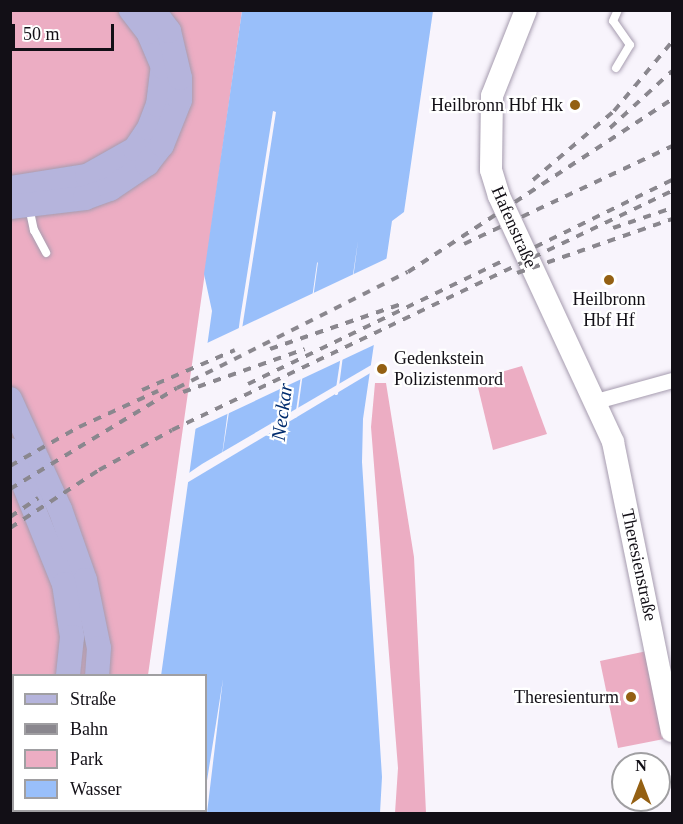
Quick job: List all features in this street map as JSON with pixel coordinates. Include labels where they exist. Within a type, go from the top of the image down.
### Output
[{"type":"main road","points":[[19,197],[87,176],[112,165],[135,149],[149,128],[160,96],[163,67],[148,32],[131,10]]},
{"type":"main road","points":[[19,197],[85,198],[110,189],[147,164],[162,145],[180,100],[180,78],[169,31],[153,10]]},
{"type":"main road","name":"Hafenstraße","points":[[526,10],[492,96],[491,170],[499,196],[596,401]]},
{"type":"main road","points":[[10,399],[60,509],[95,622],[97,674]]},
{"type":"main road","name":"Theresienstraße","points":[[596,401],[613,442],[672,731]]},
{"type":"main road","points":[[10,450],[64,584],[72,638],[68,674]]},
{"type":"main road","points":[[60,509],[84,547],[102,591],[112,630],[113,674]]},
{"type":"street","points":[[596,401],[672,380]]},
{"type":"lane","points":[[616,68],[630,45],[613,21],[618,10]]},
{"type":"lane","points":[[19,197],[46,253]]},
{"type":"green space","points":[[11,11],[242,11],[148,674],[12,674],[12,812],[130,813],[11,813]]},
{"type":"green space","points":[[522,366],[547,434],[493,450],[476,379]]},
{"type":"green space","points":[[375,383],[386,383],[414,557],[426,813],[395,813],[398,768],[371,427]]},
{"type":"green space","points":[[647,651],[664,739],[618,748],[600,661]]},
{"type":"water","name":"Neckar","points":[[242,11],[433,11],[404,212],[392,221],[363,419],[362,462],[382,777],[380,813],[207,813],[223,679],[207,781],[207,674],[161,674],[212,311],[204,274]],"holes":[[[273,111],[276,112],[221,463],[240,319]],[[358,241],[338,394],[335,395]],[[317,263],[297,417],[295,418]]]},
{"type":"pier","points":[[390,257],[376,344],[193,430],[205,344]]},
{"type":"pier","points":[[373,364],[372,372],[185,484],[186,475],[202,464]]},
{"type":"railway","points":[[533,180],[614,111],[672,42]]},
{"type":"railway","points":[[610,128],[672,71]]},
{"type":"railway","points":[[10,489],[177,388],[408,272],[672,99]]},
{"type":"railway","points":[[464,244],[672,146]]},
{"type":"railway","points":[[535,247],[672,180]]},
{"type":"railway","points":[[10,528],[99,470],[172,430],[672,191]]},
{"type":"railway","points":[[613,228],[672,208]]},
{"type":"railway","points":[[517,273],[672,219]]},
{"type":"railway","points":[[248,384],[505,260]]},
{"type":"railway","points":[[270,349],[404,303]]},
{"type":"railway","points":[[183,392],[305,349]]},
{"type":"railway","points":[[142,390],[235,350]]},
{"type":"railway","points":[[10,466],[79,427],[158,391]]},
{"type":"railway","points":[[10,517],[38,498]]},
{"type":"place","name":"Heilbronn Hbf Hk","points":[[575,105]]},
{"type":"place","name":"Heilbronn Hbf Hf","points":[[609,280]]},
{"type":"place","name":"Gedenkstein Polizistenmord","points":[[382,369]]},
{"type":"place","name":"Theresienturm","points":[[631,697]]}]
